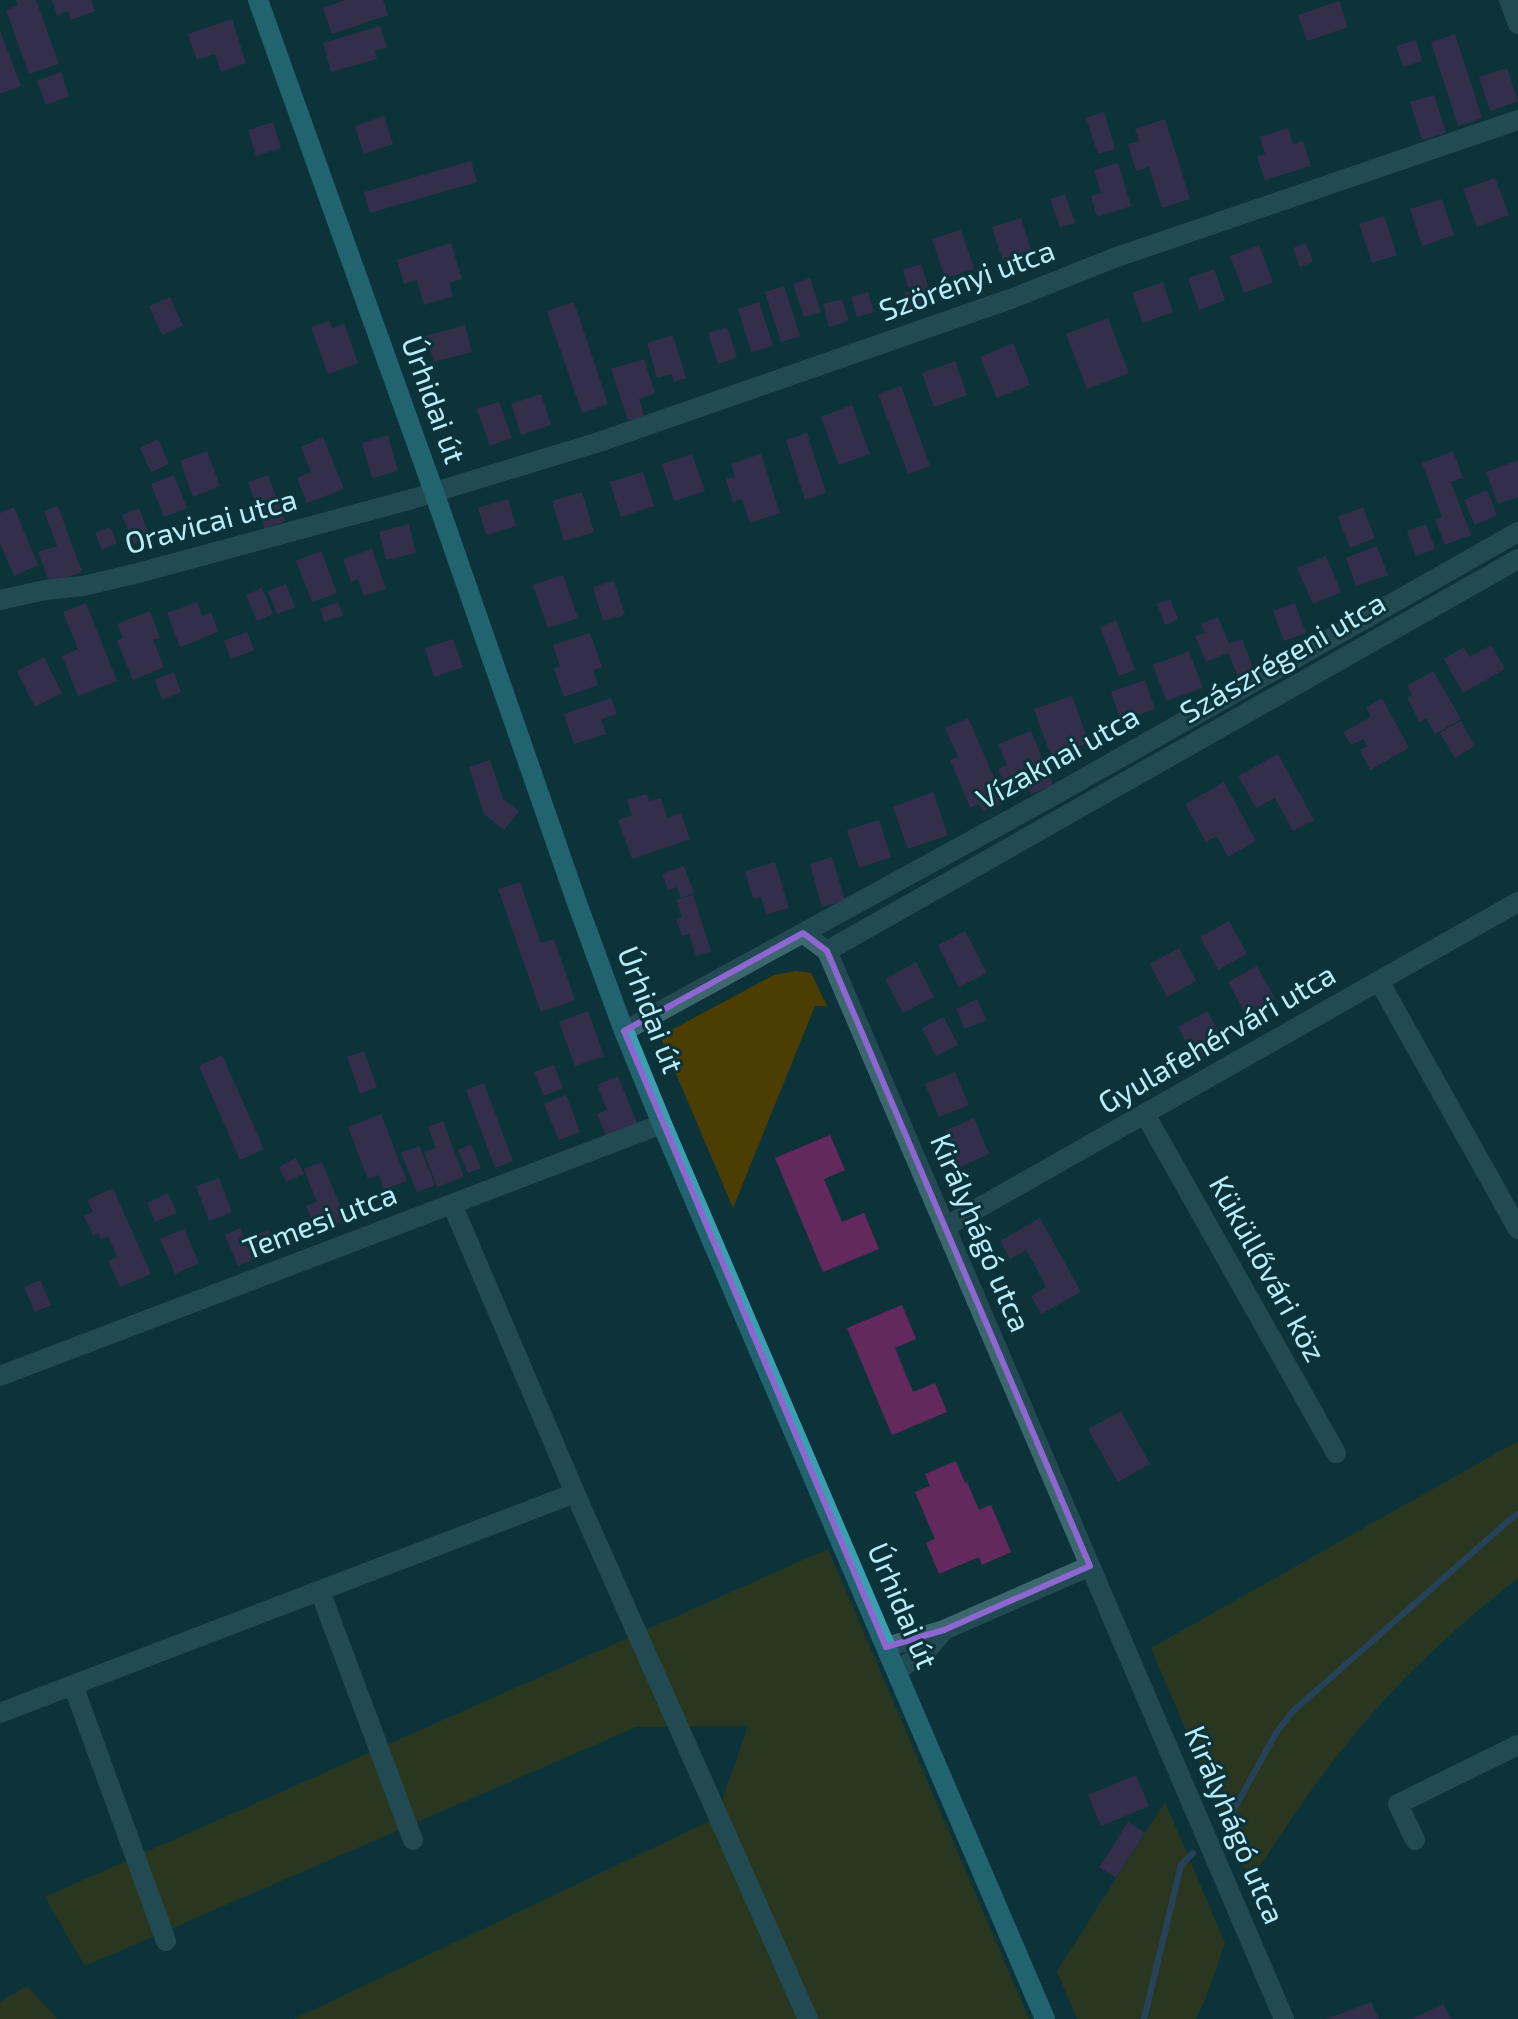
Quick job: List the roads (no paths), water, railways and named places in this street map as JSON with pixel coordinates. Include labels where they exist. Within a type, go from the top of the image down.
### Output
[{"type":"main road","name":"Úrhidai út","points":[[258,0],[624,1031],[1045,2019]]},
{"type":"street","points":[[1509,0],[1518,24]]},
{"type":"street","name":"Szörényi utca","points":[[434,492],[599,442],[1016,297],[1129,253],[1518,120]]},
{"type":"street","name":"Oravicai utca","points":[[0,600],[138,573],[434,492]]},
{"type":"street","name":"Vízaknai utca","points":[[624,1031],[1058,794],[1518,532]]},
{"type":"street","name":"Szászrégeni utca","points":[[827,951],[1518,559]]},
{"type":"street","name":"Gyulafehérvári utca","points":[[945,1227],[1518,902]]},
{"type":"street","name":"Királyhágó utca","points":[[803,933],[827,951],[1284,2019]]},
{"type":"street","points":[[1379,981],[1518,1229]]},
{"type":"street","name":"Küküllővári köz","points":[[1145,1114],[1336,1453]]},
{"type":"street","name":"Temesi utca","points":[[0,1376],[662,1124]]},
{"type":"street","points":[[452,1204],[575,1493],[808,2019]]},
{"type":"street","points":[[0,1713],[575,1493]]},
{"type":"street","points":[[886,1647],[944,1630],[1090,1566]]},
{"type":"street","points":[[320,1591],[413,1840]]},
{"type":"street","points":[[897,1671],[928,1649],[944,1630]]},
{"type":"street","points":[[73,1685],[166,1941]]},
{"type":"street","points":[[1415,1840],[1398,1804],[1518,1745]]},
{"type":"waterway","points":[[1227,1822],[1276,1733],[1292,1712],[1518,1514]]},
{"type":"waterway","points":[[1144,2019],[1181,1865],[1193,1853]]}]
